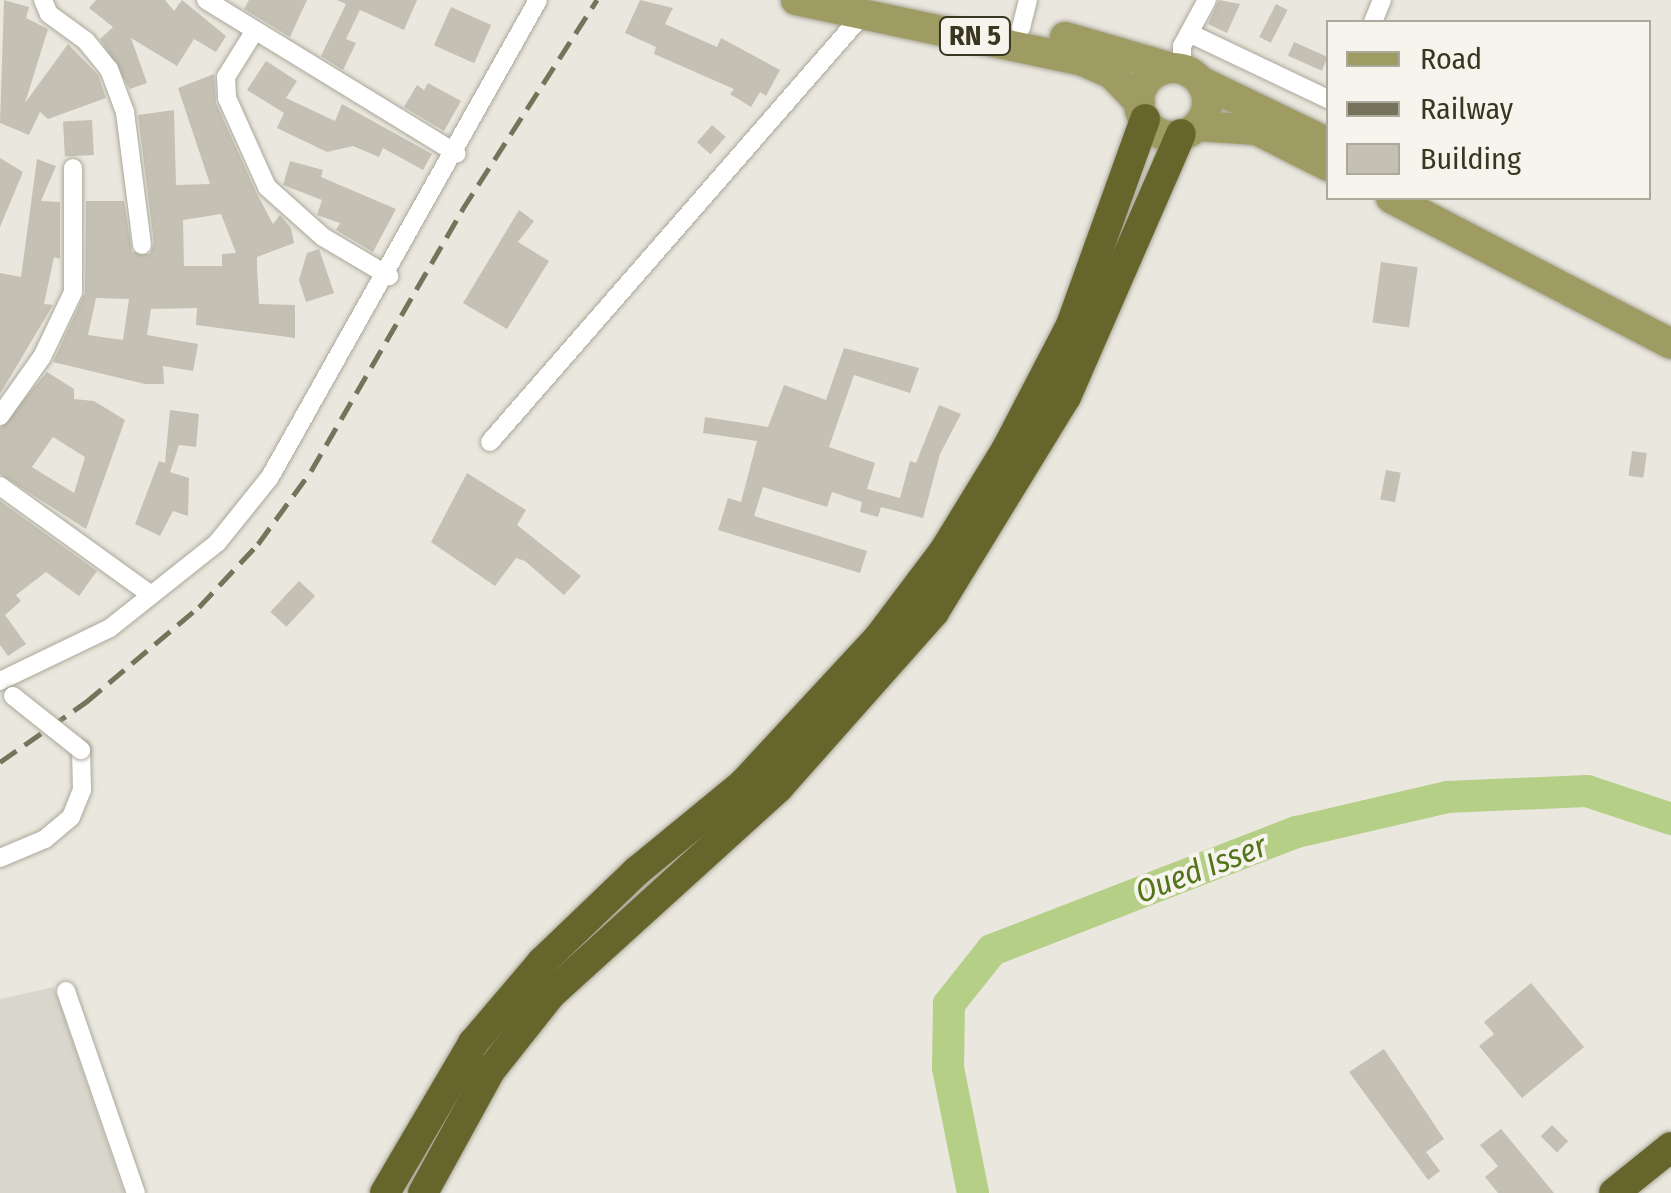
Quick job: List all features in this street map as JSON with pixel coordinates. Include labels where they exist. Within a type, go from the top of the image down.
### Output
[{"type":"highway","points":[[423,1193],[490,1071],[551,994],[778,788],[934,612],[1066,398],[1143,174],[1142,111]]},
{"type":"highway","points":[[385,1193],[473,1043],[542,962],[758,769],[879,637],[944,551],[1007,448],[1143,174],[1189,130]]},
{"type":"highway","points":[[1614,1193],[1671,1147]]},
{"type":"main road","name":"RN 5","points":[[796,0],[1083,61],[1112,74],[1142,111]]},
{"type":"main road","name":"RN 5","points":[[895,0],[1024,14],[1185,73],[1326,142]]},
{"type":"main road","points":[[1083,61],[1114,92],[1126,116],[1143,174],[1213,137],[1268,134]]},
{"type":"main road","points":[[1189,130],[1207,109],[1185,73],[1152,75],[1142,111],[1157,131],[1189,130],[1233,124],[1268,134],[1326,165]]},
{"type":"main road","points":[[1395,200],[1671,344]]},
{"type":"main road","points":[[1436,200],[1671,324]]},
{"type":"street","points":[[43,0],[48,14],[86,41],[109,69],[125,112],[142,245]]},
{"type":"street","points":[[206,0],[456,154]]},
{"type":"street","points":[[0,858],[45,840],[71,817],[82,790],[82,750],[4,687],[110,628],[152,595],[217,543],[270,476],[389,276],[538,0]]},
{"type":"street","points":[[1185,73],[1182,46],[1207,0]]},
{"type":"street","points":[[490,442],[864,13]]},
{"type":"street","points":[[254,32],[226,78],[227,98],[267,187],[323,237],[389,276]]},
{"type":"street","points":[[1189,33],[1326,98]]},
{"type":"street","points":[[0,416],[42,357],[74,292],[74,168]]},
{"type":"street","points":[[0,486],[152,595]]},
{"type":"street","points":[[66,991],[136,1193]]},
{"type":"shaded area","points":[[54,987],[124,1193],[0,1193],[0,999]]},
{"type":"building","points":[[4,0],[29,7],[26,18],[48,29],[25,103],[68,44],[98,75],[106,98],[48,119],[40,112],[29,135],[0,123]]},
{"type":"building","points":[[96,0],[165,0],[174,11],[182,0],[226,36],[216,52],[194,39],[177,66],[131,38],[147,83],[130,89],[100,39],[113,27],[89,8]]},
{"type":"building","points":[[249,0],[307,0],[290,37],[244,9]]},
{"type":"building","points":[[337,0],[417,0],[404,30],[360,10],[346,39],[356,43],[343,70],[321,56],[346,4]]},
{"type":"building","points":[[640,0],[673,8],[665,24],[717,47],[721,38],[780,70],[766,96],[760,92],[751,107],[730,94],[734,89],[654,54],[656,47],[625,33]]},
{"type":"building","points":[[1219,0],[1240,4],[1227,33],[1208,24]]},
{"type":"building","points":[[1276,4],[1288,10],[1271,43],[1259,37]]},
{"type":"building","points":[[451,7],[491,25],[474,63],[434,45]]},
{"type":"building","points":[[1294,42],[1326,56],[1322,71],[1288,56]]},
{"type":"building","points":[[266,61],[297,81],[286,98],[335,121],[342,104],[432,154],[423,170],[383,148],[379,157],[353,146],[327,152],[277,128],[284,113],[247,90]]},
{"type":"building","points":[[214,74],[216,103],[256,192],[273,224],[280,215],[291,228],[294,243],[257,257],[257,267],[259,304],[295,305],[295,338],[196,325],[197,308],[151,309],[147,335],[198,344],[193,371],[163,366],[164,384],[145,384],[53,362],[85,293],[86,201],[124,201],[132,252],[150,254],[154,243],[138,115],[174,110],[176,185],[210,184],[178,88]],"holes":[[[221,214],[236,253],[222,254],[222,266],[184,266],[183,220]],[[96,298],[129,299],[123,340],[88,335]]]},
{"type":"building","points":[[428,83],[461,101],[444,131],[404,107],[417,85],[424,90]]},
{"type":"building","points":[[92,120],[94,155],[65,156],[63,122]]},
{"type":"building","points":[[712,125],[726,137],[710,154],[697,142]]},
{"type":"building","points":[[0,158],[23,172],[0,227]]},
{"type":"building","points":[[37,159],[56,166],[41,201],[60,202],[60,259],[54,257],[44,304],[53,305],[0,394],[0,273],[21,277]]},
{"type":"building","points":[[290,161],[323,170],[321,177],[396,209],[373,252],[336,230],[340,223],[317,215],[322,200],[283,185]]},
{"type":"building","points":[[519,210],[534,221],[518,242],[549,261],[507,329],[463,303]]},
{"type":"building","points":[[319,249],[334,293],[306,302],[299,280],[307,253]]},
{"type":"building","points":[[1381,262],[1418,267],[1409,328],[1373,322]]},
{"type":"building","points":[[844,348],[919,368],[910,393],[854,375],[829,447],[875,463],[867,489],[900,498],[910,461],[916,463],[939,405],[961,414],[940,454],[923,518],[881,507],[878,517],[860,512],[862,502],[832,492],[827,507],[763,487],[754,516],[867,551],[860,573],[718,530],[728,498],[741,502],[757,441],[703,433],[705,417],[768,427],[784,385],[826,400]]},
{"type":"building","points":[[47,372],[74,389],[74,399],[94,401],[125,420],[86,529],[0,474],[0,428]],"holes":[[[53,437],[85,457],[74,493],[32,467]]]},
{"type":"building","points":[[170,410],[199,414],[196,447],[179,445],[170,472],[189,478],[188,516],[173,511],[160,536],[135,524],[159,461],[165,463]]},
{"type":"building","points":[[1632,451],[1647,453],[1643,478],[1629,476]]},
{"type":"building","points":[[1386,470],[1401,473],[1395,502],[1380,499]]},
{"type":"building","points":[[467,473],[526,510],[517,525],[581,576],[564,595],[525,561],[516,558],[495,586],[431,542]]},
{"type":"building","points":[[0,501],[97,571],[79,596],[46,572],[16,595],[21,601],[5,615],[26,644],[8,656],[0,645]]},
{"type":"building","points":[[299,581],[315,596],[286,627],[270,612]]},
{"type":"building","points":[[1531,983],[1584,1047],[1522,1098],[1479,1046],[1494,1034],[1484,1022]]},
{"type":"building","points":[[1384,1049],[1444,1139],[1426,1152],[1440,1171],[1428,1180],[1349,1072]]},
{"type":"building","points":[[1552,1125],[1568,1141],[1557,1153],[1541,1136]]},
{"type":"building","points":[[1501,1129],[1554,1193],[1498,1193],[1485,1177],[1498,1166],[1480,1145]]},
{"type":"waterway","name":"Oued Isser","points":[[973,1193],[948,1068],[949,1004],[992,950],[1297,832],[1448,797],[1587,791],[1671,819]]},
{"type":"railway","points":[[0,762],[86,702],[199,607],[258,544],[311,471],[462,210],[597,0]]}]
